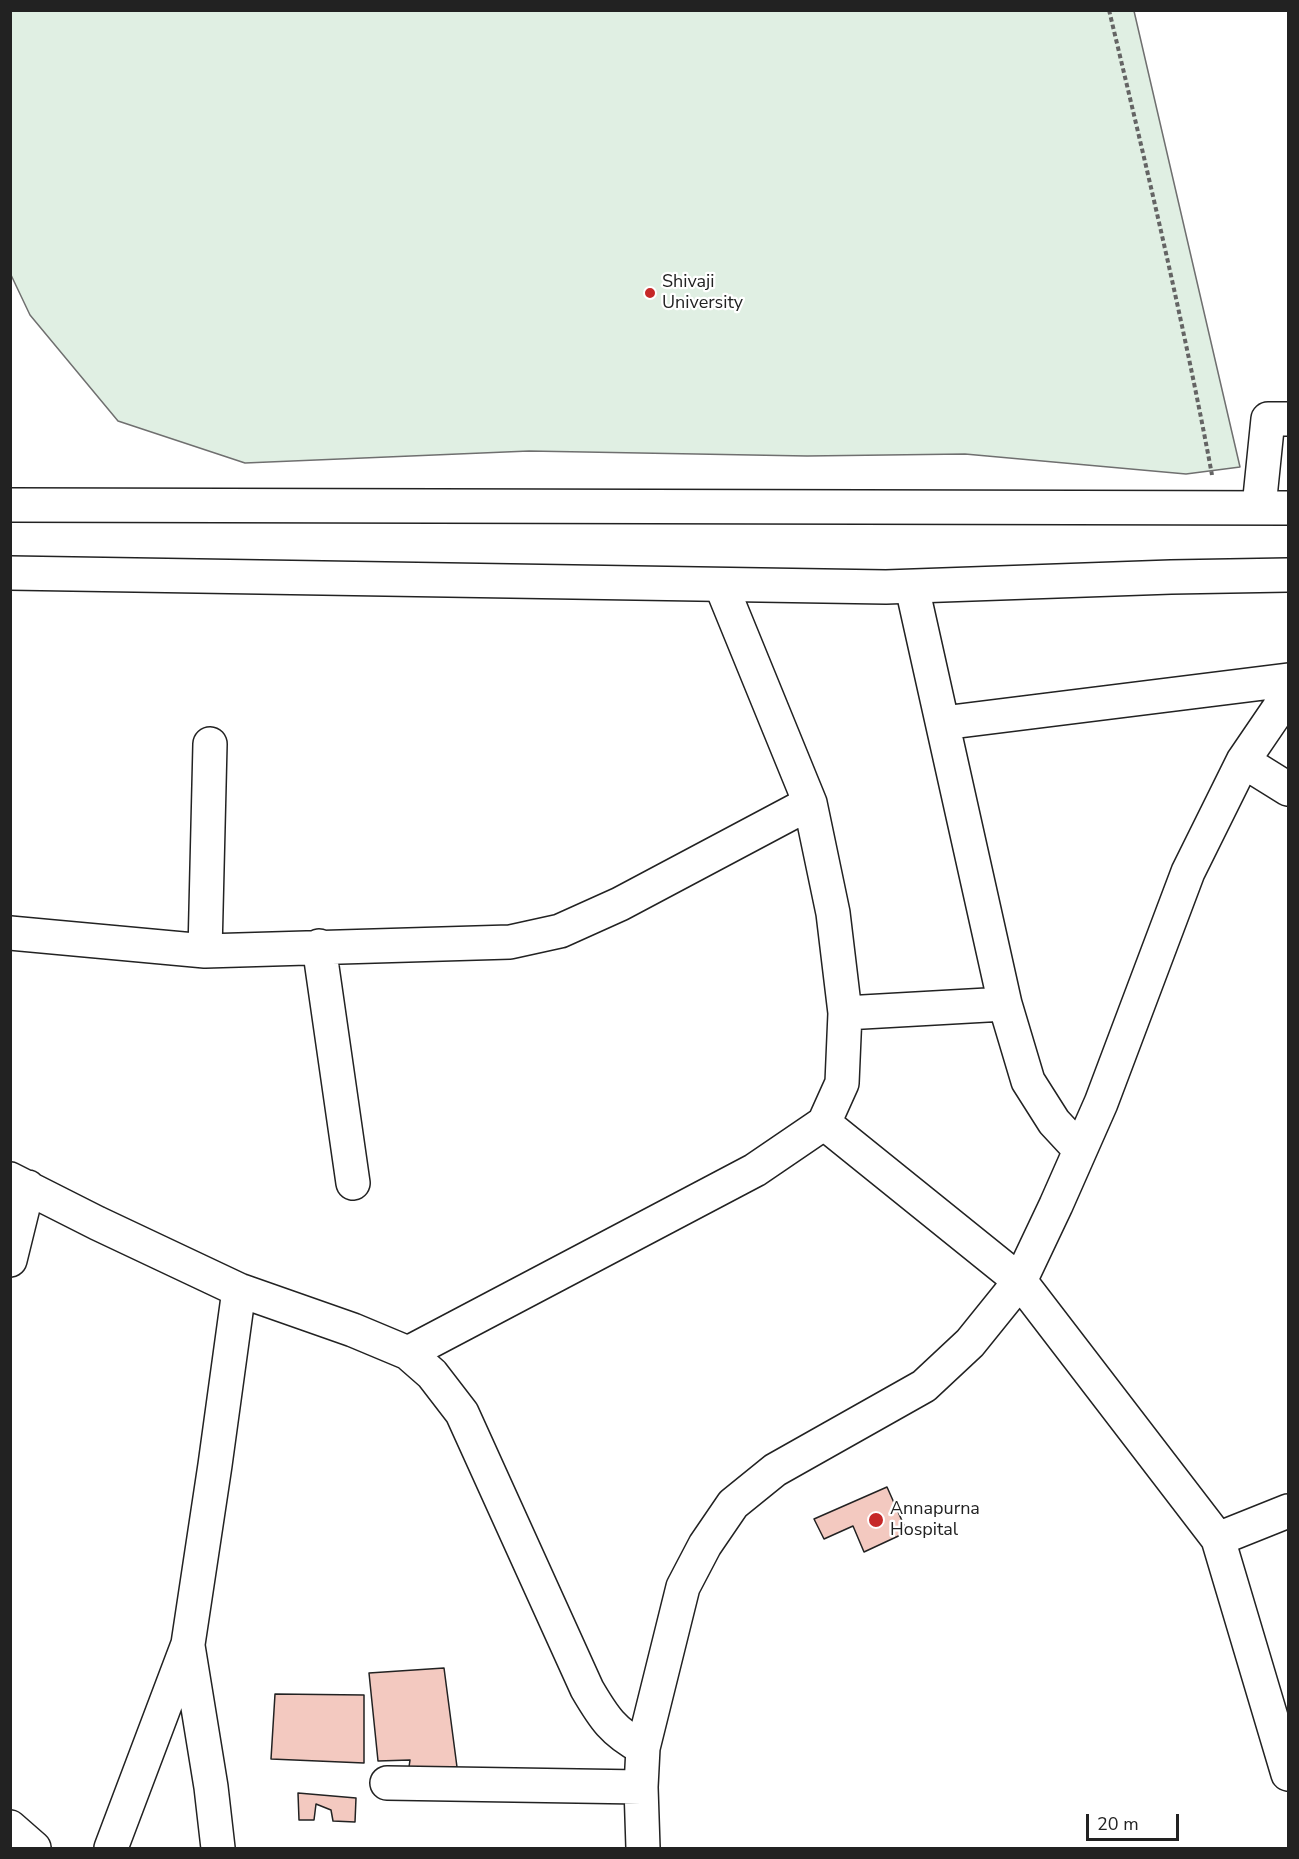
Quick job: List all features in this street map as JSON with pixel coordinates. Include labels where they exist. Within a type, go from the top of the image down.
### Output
[{"type":"street","points":[[10,505],[1274,508],[1268,419],[1288,419]]},
{"type":"street","points":[[10,573],[912,587],[1288,575]]},
{"type":"street","points":[[408,1353],[755,1170],[824,1123],[842,1083],[845,1013],[833,913],[810,803],[721,585]]},
{"type":"street","points":[[912,587],[1005,1004],[1028,1081],[1054,1122],[1080,1150]]},
{"type":"street","points":[[943,723],[1288,680]]},
{"type":"street","points":[[643,1848],[641,1787],[643,1748],[683,1587],[705,1545],[733,1504],[776,1470],[924,1386],[970,1343],[1020,1281],[1101,1103],[1188,872],[1243,761],[1288,695]]},
{"type":"street","points":[[205,951],[210,744]]},
{"type":"street","points":[[1243,761],[1288,789]]},
{"type":"street","points":[[10,933],[205,951],[510,942],[560,931],[620,904],[810,803]]},
{"type":"street","points":[[319,946],[353,1183]]},
{"type":"street","points":[[845,1013],[1005,1004]]},
{"type":"street","points":[[824,1123],[1020,1281],[1218,1539],[1288,1774]]},
{"type":"street","points":[[10,1260],[19,1183],[97,1223],[239,1290],[353,1330],[408,1353],[432,1374],[462,1413],[587,1689],[603,1717],[622,1738],[643,1748]]},
{"type":"street","points":[[111,1848],[188,1644],[239,1290]]},
{"type":"street","points":[[1218,1539],[1288,1511]]},
{"type":"street","points":[[188,1644],[211,1787],[218,1848]]},
{"type":"street","points":[[387,1783],[641,1787]]},
{"type":"street","points":[[10,1827],[34,1848]]},
{"type":"path","points":[[1108,10],[1155,204],[1195,386],[1218,507]]},
{"type":"green space","name":"Shivaji University","points":[[11,10],[1134,11],[1240,467],[1186,474],[965,454],[807,456],[529,451],[245,463],[118,421],[30,315],[11,275]]},
{"type":"building","points":[[887,1487],[907,1532],[864,1552],[853,1526],[824,1539],[814,1519]]},
{"type":"building","points":[[444,1668],[457,1767],[409,1767],[410,1760],[378,1761],[369,1673]]},
{"type":"building","points":[[275,1694],[364,1695],[364,1763],[271,1759]]},
{"type":"building","points":[[298,1793],[356,1798],[355,1822],[333,1821],[331,1810],[316,1804],[314,1820],[299,1820]]},
{"type":"place","name":"Shivaji University","points":[[650,293]]},
{"type":"place","name":"Annapurna Hospital","points":[[876,1520]]}]
